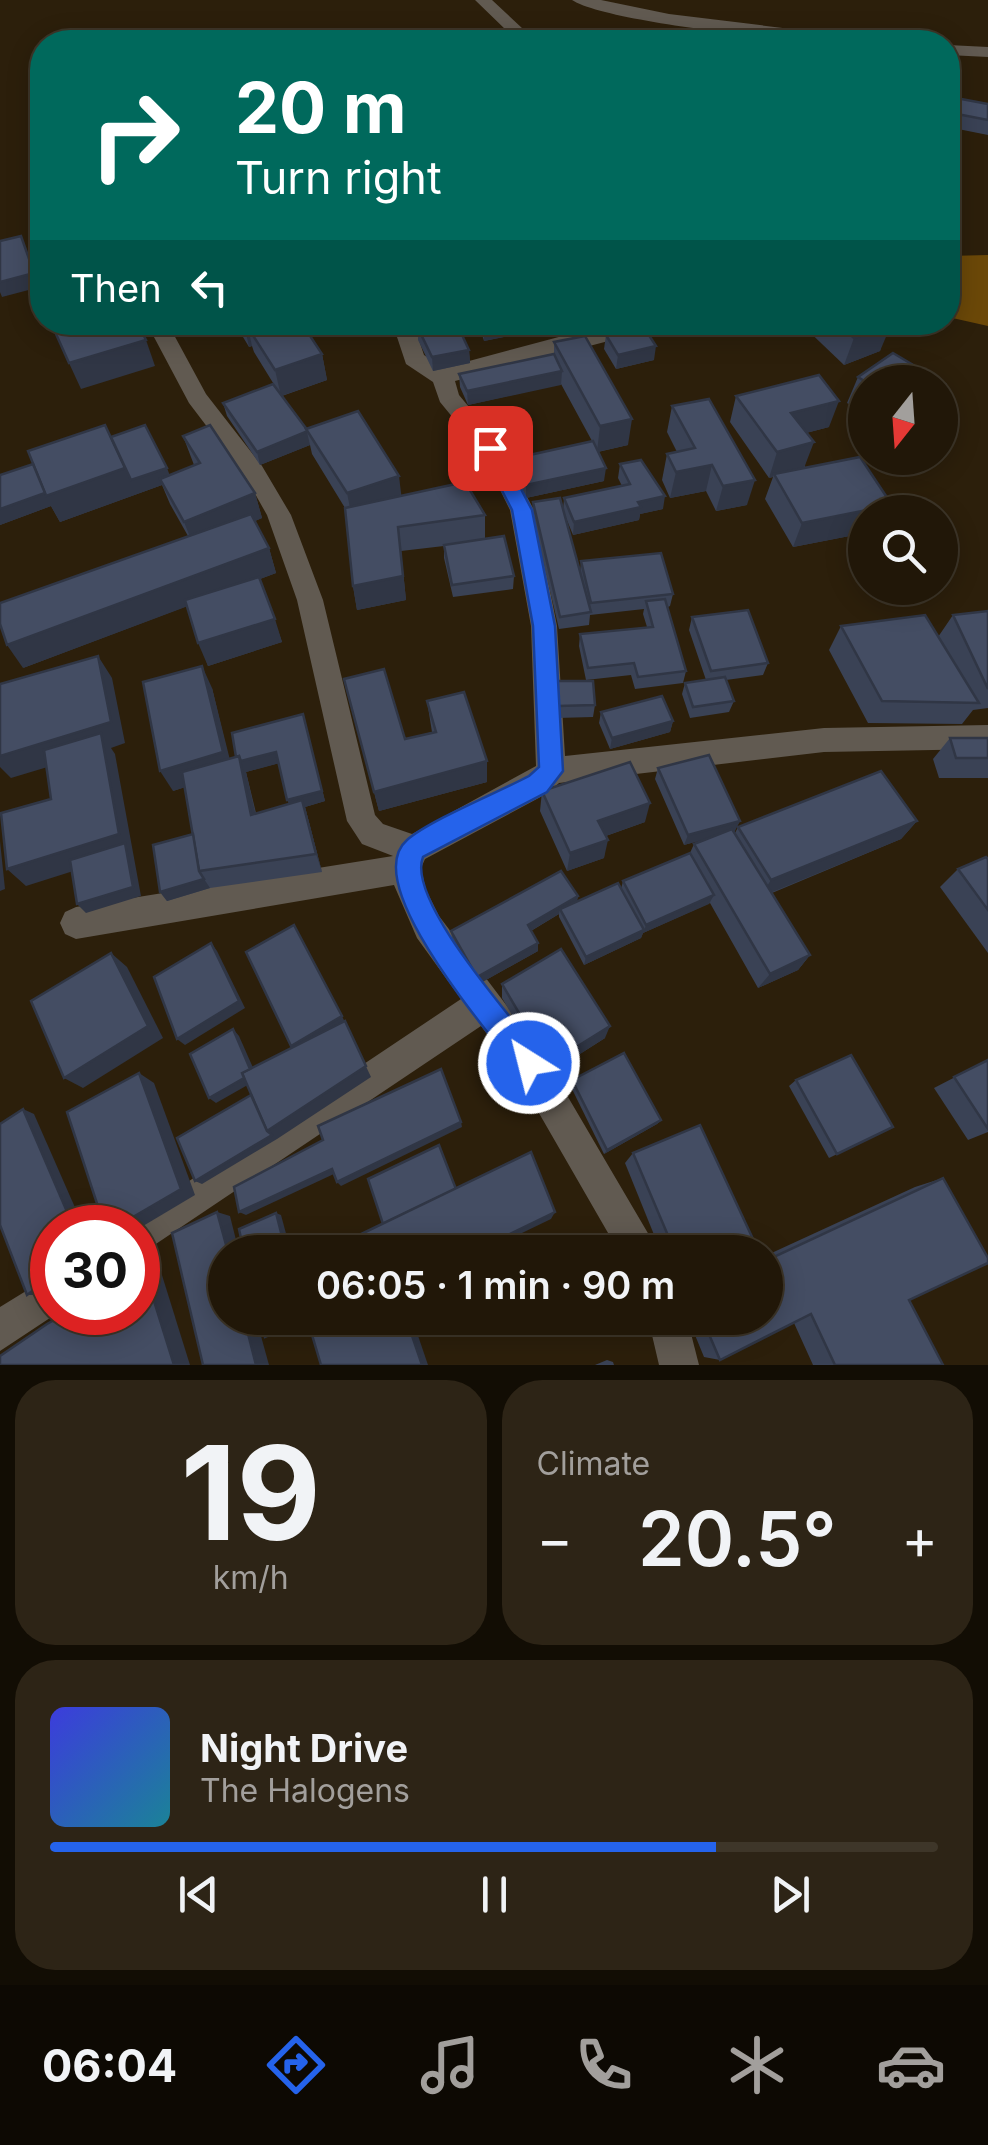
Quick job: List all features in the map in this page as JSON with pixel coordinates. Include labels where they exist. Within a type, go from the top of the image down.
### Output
[{"type":"street","points":[[483,0],[516,30]]},
{"type":"street","points":[[580,0],[669,19],[759,30]]},
{"type":"street","points":[[960,51],[988,52]]},
{"type":"street","points":[[163,335],[197,398],[254,472],[279,514],[310,600],[362,821],[373,834],[410,858]]},
{"type":"street","points":[[406,335],[414,359],[443,378],[448,396],[490,448],[522,510],[544,626],[551,771]]},
{"type":"street","points":[[443,378],[455,371],[606,335]]},
{"type":"street","points":[[76,923],[410,858],[538,784],[551,771],[657,756],[924,734],[988,737]]},
{"type":"street","points":[[410,858],[411,893],[428,927],[529,1063],[630,1235]]},
{"type":"street","points":[[160,1222],[485,1003]]},
{"type":"street","points":[[0,1331],[30,1310]]},
{"type":"street","points":[[672,1335],[680,1365]]},
{"type":"shaded area","points":[[988,255],[988,326],[960,320],[960,256]]},
{"type":"building","points":[[960,99],[988,104],[988,120],[960,115]]},
{"type":"building","points":[[21,236],[30,274],[0,282],[0,241]]},
{"type":"building","points":[[56,335],[144,335],[146,340],[69,363]]},
{"type":"building","points":[[253,335],[310,335],[322,354],[275,370]]},
{"type":"building","points":[[421,335],[462,335],[469,350],[432,357]]},
{"type":"building","points":[[606,335],[649,335],[656,346],[618,355]]},
{"type":"building","points":[[585,336],[632,419],[600,426],[554,342]]},
{"type":"building","points":[[893,353],[913,365],[876,365]]},
{"type":"building","points":[[554,354],[562,371],[467,391],[459,374]]},
{"type":"building","points":[[819,375],[839,401],[791,413],[814,442],[777,452],[736,396]]},
{"type":"building","points":[[273,384],[308,431],[257,452],[223,403]]},
{"type":"building","points":[[709,399],[755,480],[723,486],[712,465],[676,472],[667,454],[695,448],[672,406]]},
{"type":"building","points":[[358,411],[399,476],[347,493],[306,429]]},
{"type":"building","points":[[105,425],[125,468],[46,496],[28,451]]},
{"type":"building","points":[[145,425],[167,468],[131,480],[111,437]]},
{"type":"building","points":[[210,425],[255,493],[184,522],[160,479],[200,463],[183,436]]},
{"type":"building","points":[[593,441],[606,468],[526,485],[516,458]]},
{"type":"building","points":[[848,459],[848,475],[872,475],[885,495],[848,495],[848,514],[802,523],[774,474]]},
{"type":"building","points":[[641,460],[665,496],[638,502],[641,507],[574,522],[564,498],[630,484],[620,464]]},
{"type":"building","points":[[33,464],[45,493],[0,509],[0,475]]},
{"type":"building","points":[[465,482],[485,515],[398,527],[403,576],[353,586],[345,508]]},
{"type":"building","points":[[560,498],[591,612],[560,617],[533,502]]},
{"type":"building","points":[[251,514],[269,548],[7,645],[0,624],[0,603]]},
{"type":"building","points":[[504,536],[514,576],[452,585],[444,545]]},
{"type":"building","points":[[661,553],[673,594],[591,603],[581,561]]},
{"type":"building","points":[[259,577],[275,619],[198,643],[185,600]]},
{"type":"building","points":[[665,599],[686,671],[638,677],[634,663],[588,668],[580,634],[653,627],[646,601]]},
{"type":"building","points":[[748,610],[768,663],[711,671],[692,617]]},
{"type":"building","points":[[988,611],[988,689],[953,615]]},
{"type":"building","points":[[925,615],[979,703],[882,701],[841,626]]},
{"type":"building","points":[[98,656],[111,722],[0,756],[0,684]]},
{"type":"building","points":[[202,666],[223,752],[160,771],[143,682]]},
{"type":"building","points":[[384,669],[405,739],[436,732],[427,701],[464,692],[487,761],[374,792],[344,679]]},
{"type":"building","points":[[725,677],[734,701],[693,707],[685,683]]},
{"type":"building","points":[[557,681],[593,681],[595,705],[558,706]]},
{"type":"building","points":[[662,696],[673,721],[612,738],[601,712]]},
{"type":"building","points":[[303,714],[322,791],[287,800],[276,752],[241,761],[236,757],[232,733]]},
{"type":"building","points":[[101,733],[119,834],[7,869],[1,813],[51,799],[44,750]]},
{"type":"building","points":[[950,738],[988,738],[988,758],[956,758]]},
{"type":"building","points":[[709,755],[740,821],[688,835],[658,768]]},
{"type":"building","points":[[239,756],[251,815],[302,800],[316,854],[199,871],[182,772]]},
{"type":"building","points":[[630,762],[650,803],[598,821],[608,840],[570,853],[542,791]]},
{"type":"building","points":[[881,771],[917,821],[771,880],[738,827]]},
{"type":"building","points":[[732,829],[810,955],[770,974],[694,844]]},
{"type":"building","points":[[193,834],[204,879],[160,892],[153,845]]},
{"type":"building","points":[[125,843],[133,887],[77,904],[70,860]]},
{"type":"building","points":[[690,853],[714,895],[646,925],[623,881]]},
{"type":"building","points":[[988,859],[988,910],[958,869]]},
{"type":"building","points":[[561,871],[578,896],[528,925],[538,943],[477,977],[451,931]]},
{"type":"building","points":[[618,883],[644,930],[586,957],[560,909]]},
{"type":"building","points":[[294,925],[342,1016],[291,1046],[246,952]]},
{"type":"building","points":[[211,943],[239,1001],[177,1039],[154,977]]},
{"type":"building","points":[[561,949],[610,1026],[549,1064],[502,984]]},
{"type":"building","points":[[111,953],[148,1026],[64,1078],[31,1001]]},
{"type":"building","points":[[345,1021],[366,1066],[267,1131],[242,1073]]},
{"type":"building","points":[[233,1029],[250,1069],[242,1073],[244,1078],[209,1098],[190,1054]]},
{"type":"building","points":[[624,1053],[661,1120],[607,1150],[572,1080]]},
{"type":"building","points":[[851,1055],[893,1127],[837,1154],[796,1080]]},
{"type":"building","points":[[988,1060],[988,1129],[954,1077]]},
{"type":"building","points":[[441,1069],[461,1122],[337,1182],[332,1169],[239,1212],[234,1187],[323,1140],[318,1126]]},
{"type":"building","points":[[139,1073],[181,1189],[154,1205],[97,1205],[67,1112]]},
{"type":"building","points":[[251,1095],[272,1135],[195,1181],[177,1138]]},
{"type":"building","points":[[23,1109],[64,1205],[30,1205],[27,1295],[0,1225],[0,1124]]},
{"type":"building","points":[[700,1125],[751,1235],[668,1235],[633,1153]]},
{"type":"building","points":[[439,1145],[456,1189],[383,1224],[368,1179]]},
{"type":"building","points":[[531,1152],[555,1212],[508,1235],[359,1235]]},
{"type":"building","points":[[943,1178],[988,1263],[909,1300],[943,1365],[835,1365],[811,1314],[783,1328],[783,1253]]},
{"type":"building","points":[[217,1212],[223,1235],[208,1235],[208,1335],[248,1335],[256,1365],[203,1365],[172,1233]]},
{"type":"building","points":[[276,1213],[282,1235],[240,1235],[239,1229]]},
{"type":"building","points":[[160,1320],[174,1365],[0,1365],[0,1356],[31,1335],[160,1335]]},
{"type":"building","points":[[312,1335],[412,1335],[422,1365],[321,1365]]},
{"type":"building","points":[[709,1335],[769,1335],[720,1360]]},
{"type":"route","points":[[490,448],[522,510],[544,626],[553,748],[551,771],[538,784],[414,849],[406,868],[411,893],[428,927],[529,1063]]}]
